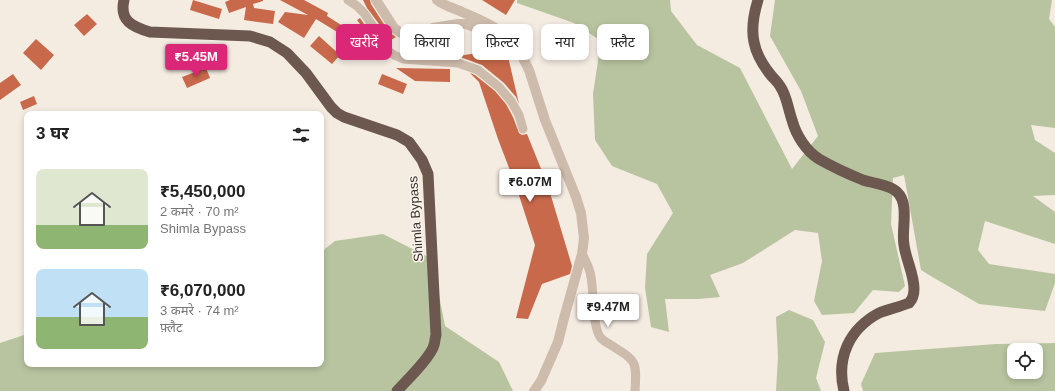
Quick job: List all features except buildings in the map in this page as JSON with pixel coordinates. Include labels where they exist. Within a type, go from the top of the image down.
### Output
[{"type":"highway","name":"Shimla Bypass","points":[[124,0],[123,12],[125,19],[139,29],[150,32],[250,36],[278,46],[287,53],[306,73],[331,107],[337,112],[344,117],[397,135],[409,142],[422,160],[428,174],[436,335],[431,352],[397,391]]},
{"type":"highway","points":[[758,0],[752,31],[754,42],[764,65],[782,89],[795,130],[801,141],[809,151],[818,158],[840,171],[892,189],[898,193],[902,199],[904,218],[903,243],[914,282],[914,296],[909,303],[881,312],[859,327],[853,334],[846,347],[842,364],[844,391]]},
{"type":"street","points":[[348,0],[364,13],[377,32],[382,46],[394,55],[415,60],[458,63],[478,70],[498,87],[511,101],[519,115],[523,129]]},
{"type":"street","points":[[376,0],[394,28],[401,33],[417,33],[434,28],[458,24],[466,24],[472,26]]},
{"type":"street","points":[[437,0],[449,7],[488,24]]},
{"type":"street","points":[[524,60],[529,70],[545,120],[565,168],[581,213],[584,238],[582,254],[558,342],[541,381],[534,391]]},
{"type":"street","points":[[582,254],[588,265],[591,276],[599,336],[633,361],[636,371],[635,391]]},
{"type":"green space","points":[[517,0],[670,0],[671,11],[697,45],[740,68],[792,169],[818,136],[801,91],[770,36],[775,0],[1052,0],[1049,19],[1055,27],[1055,128],[1031,125],[1035,140],[1055,153],[1055,195],[1033,196],[1055,212],[1055,244],[985,221],[978,250],[989,264],[1055,274],[1055,283],[1045,311],[979,304],[921,270],[904,175],[893,178],[891,224],[905,286],[899,292],[873,290],[854,313],[822,315],[814,301],[822,261],[818,233],[795,230],[743,263],[710,275],[720,297],[665,299],[669,332],[651,327],[645,288],[647,254],[673,213],[657,184],[612,166],[595,140],[593,94],[598,60],[649,60],[649,24],[597,24],[597,38],[589,33],[589,24],[576,24],[517,3]]},
{"type":"green space","points":[[383,234],[432,259],[445,326],[499,362],[513,391],[0,391],[0,343],[24,335],[24,367],[324,367],[324,250],[335,241]]},
{"type":"green space","points":[[789,310],[813,320],[825,342],[816,378],[821,391],[776,391],[778,357],[776,317]]},
{"type":"green space","points":[[1043,343],[1055,343],[1055,391],[863,391],[861,384],[875,353],[1007,344],[1007,379],[1043,379]]}]
